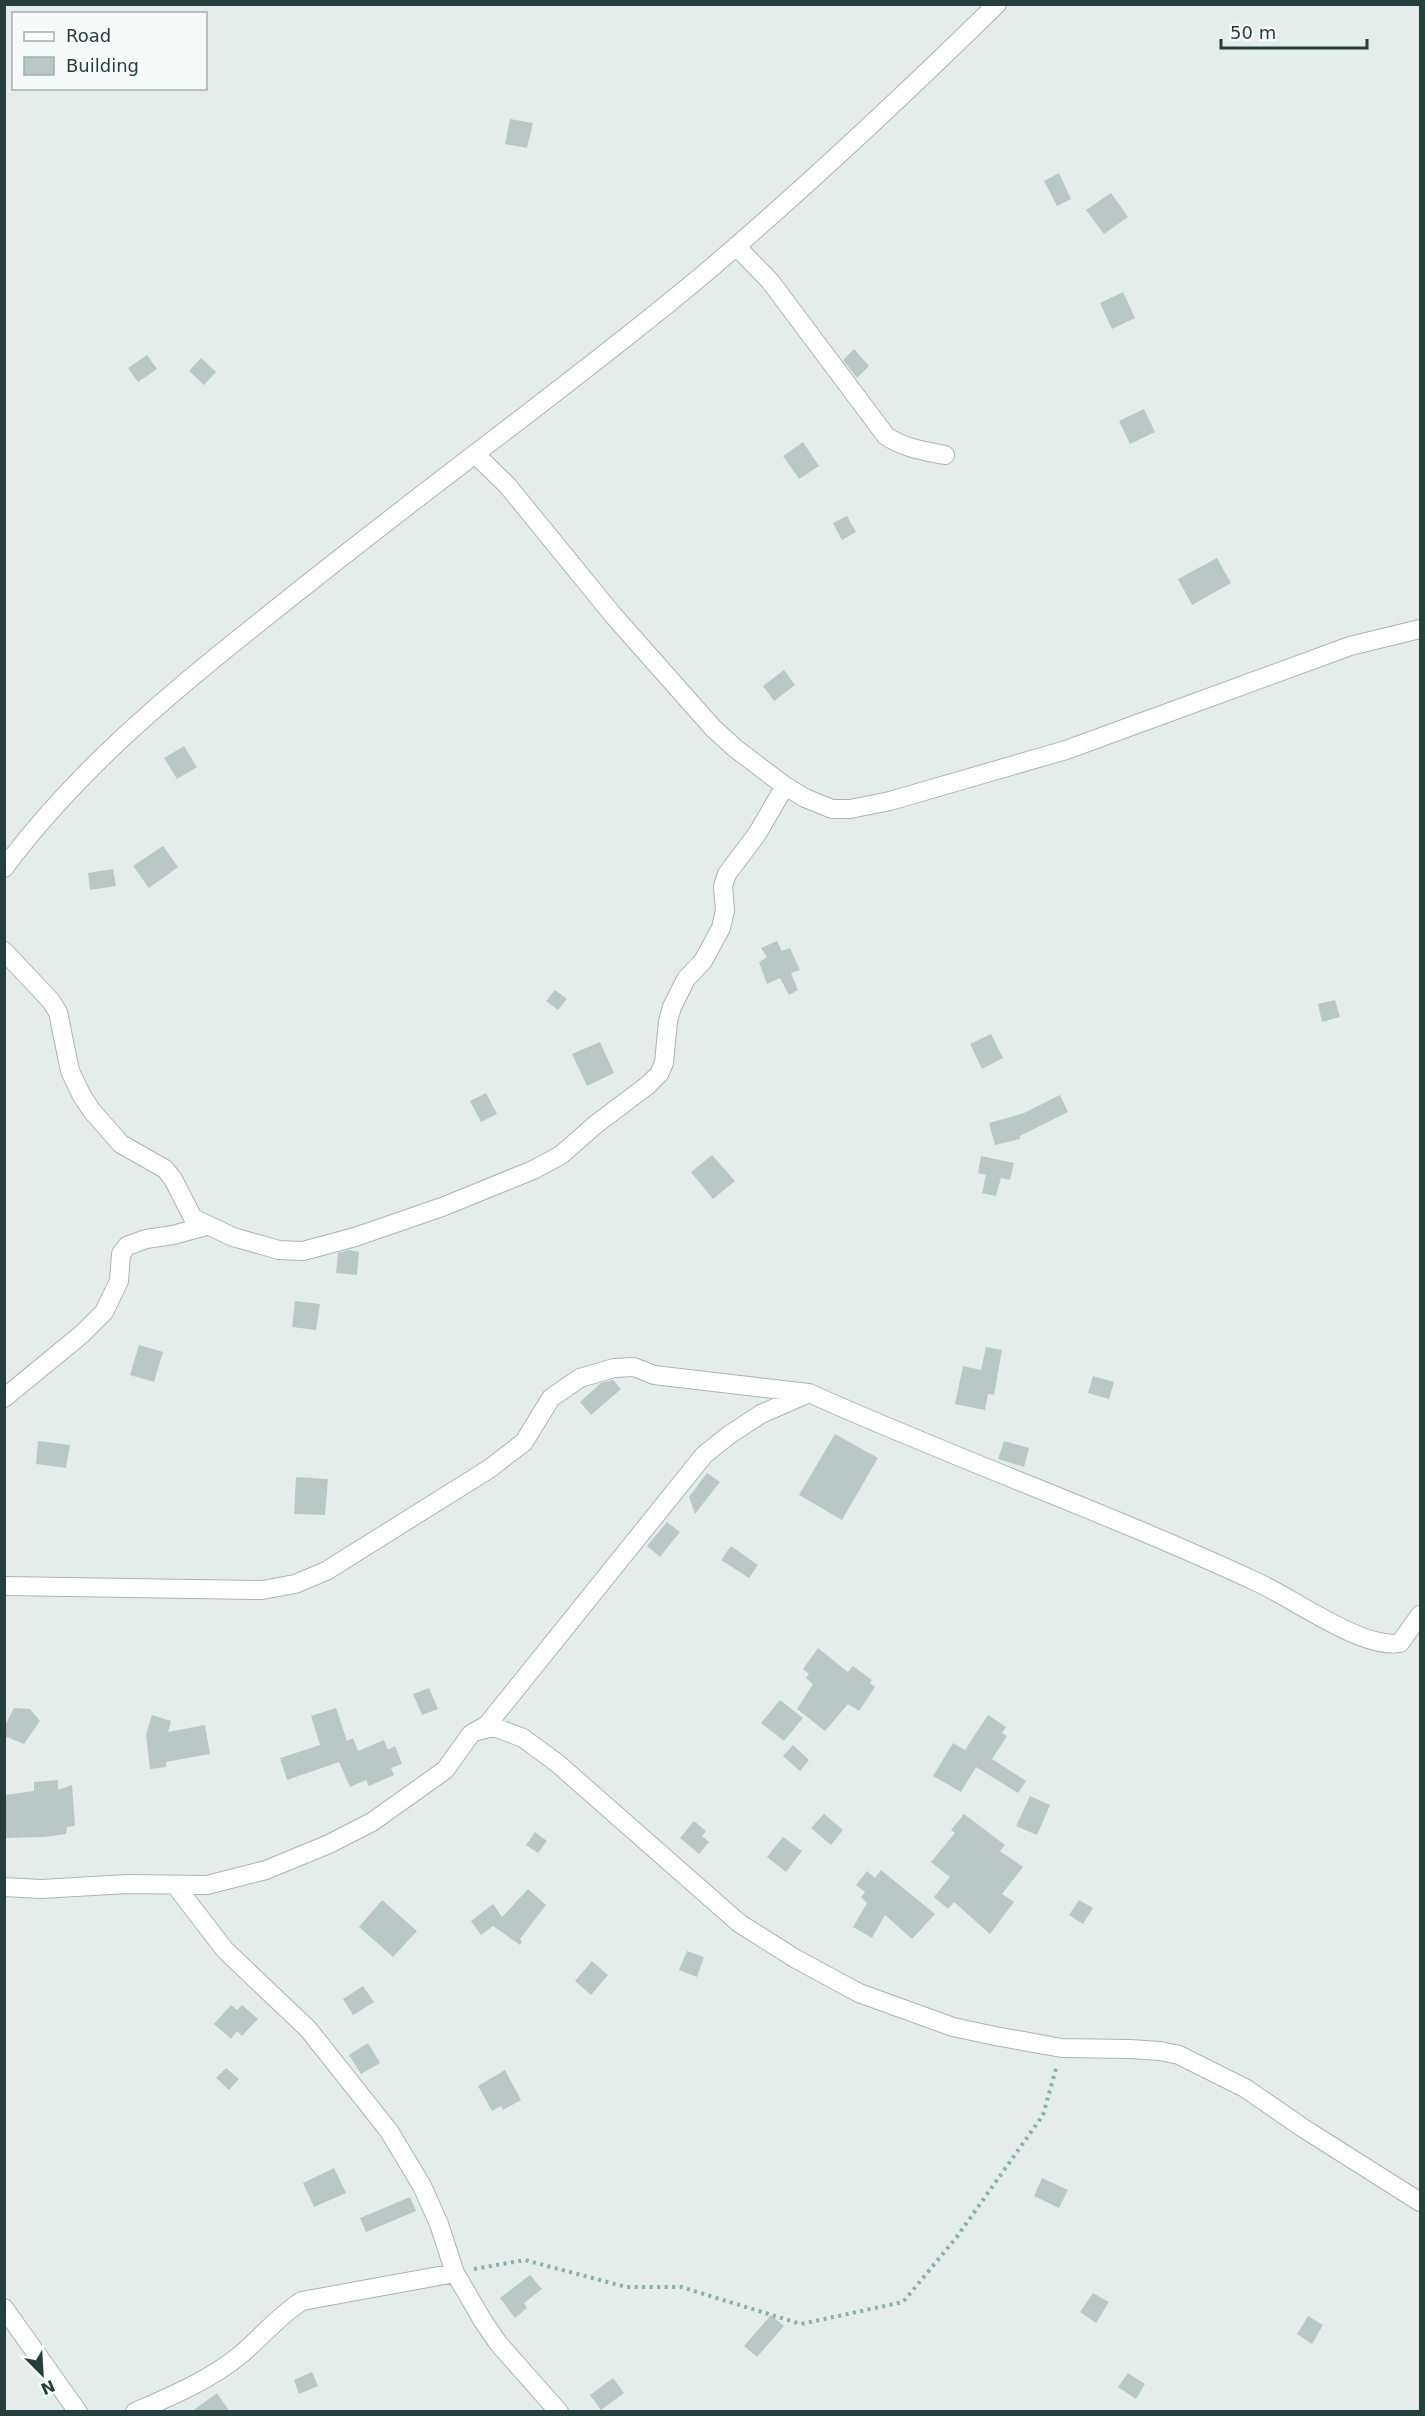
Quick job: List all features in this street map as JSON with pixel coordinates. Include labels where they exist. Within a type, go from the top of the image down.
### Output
[{"type":"street","points":[[4,868],[68,791],[142,718],[333,563],[640,325],[736,246],[997,4]]},
{"type":"street","points":[[736,246],[770,281],[886,436],[912,448],[945,455]]},
{"type":"street","points":[[475,454],[507,485],[614,615],[713,729],[785,786],[804,798],[832,809],[850,809],[890,801],[1065,750],[1350,646],[1420,629]]},
{"type":"street","points":[[4,951],[51,1001],[58,1012],[70,1071],[92,1111],[121,1144],[165,1169],[173,1179],[193,1218],[233,1237],[279,1250],[303,1251],[356,1237],[495,1187],[561,1155],[595,1125],[648,1085],[659,1074],[666,1050],[668,1021],[672,1007],[686,979],[704,961],[721,928],[725,909],[722,891],[727,874],[757,834],[785,786]]},
{"type":"street","points":[[4,1398],[82,1334],[104,1312],[119,1281],[121,1254],[127,1246],[146,1239],[173,1235],[206,1226]]},
{"type":"street","points":[[4,1586],[262,1590],[276,1589],[308,1580],[366,1547],[489,1469],[524,1442],[551,1398],[580,1378],[614,1368],[634,1367],[654,1375],[809,1393],[890,1429],[1132,1526],[1262,1584],[1377,1643],[1400,1643],[1420,1615]]},
{"type":"street","points":[[4,1887],[41,1889],[93,1885],[207,1885],[238,1879],[266,1870],[340,1838],[381,1816],[446,1770],[471,1734],[488,1725],[704,1455],[761,1414],[809,1393]]},
{"type":"street","points":[[471,1734],[494,1727],[523,1738],[557,1763],[739,1923],[830,1978],[875,2000],[952,2027],[1062,2048],[1130,2049],[1179,2055],[1245,2088],[1303,2128],[1420,2202]]},
{"type":"street","points":[[175,1885],[225,1950],[308,2028],[388,2132],[422,2186],[439,2224],[455,2273],[483,2321],[498,2343],[559,2412]]},
{"type":"street","points":[[135,2412],[227,2366],[287,2310],[302,2301],[455,2273]]},
{"type":"street","points":[[4,2308],[78,2412]]},
{"type":"path","points":[[455,2273],[525,2260],[626,2287],[681,2287],[801,2324],[903,2302],[957,2238],[1044,2115],[1062,2048]]},
{"type":"building","points":[[510,119],[533,123],[527,148],[505,144]]},
{"type":"building","points":[[1059,173],[1071,199],[1057,206],[1044,181]]},
{"type":"building","points":[[1111,193],[1128,217],[1104,234],[1086,210]]},
{"type":"building","points":[[1123,292],[1135,318],[1112,329],[1100,303]]},
{"type":"building","points":[[854,349],[869,366],[857,378],[843,360]]},
{"type":"building","points":[[147,355],[157,369],[138,382],[128,368]]},
{"type":"building","points":[[201,358],[216,372],[204,385],[189,371]]},
{"type":"building","points":[[1144,409],[1155,432],[1130,444],[1119,421]]},
{"type":"building","points":[[803,442],[819,466],[799,479],[783,456]]},
{"type":"building","points":[[847,516],[856,532],[842,540],[833,523]]},
{"type":"building","points":[[1217,558],[1231,583],[1192,605],[1178,579]]},
{"type":"building","points":[[784,670],[795,685],[774,701],[763,686]]},
{"type":"building","points":[[184,746],[197,767],[177,779],[164,758]]},
{"type":"building","points":[[163,846],[178,867],[149,888],[133,866]]},
{"type":"building","points":[[113,869],[116,886],[90,890],[88,873]]},
{"type":"building","points":[[777,941],[782,951],[790,948],[800,970],[791,973],[798,990],[789,995],[780,978],[767,984],[759,962],[767,957],[761,948]]},
{"type":"building","points":[[555,990],[567,999],[558,1010],[546,1001]]},
{"type":"building","points":[[1335,1000],[1340,1017],[1322,1022],[1318,1004]]},
{"type":"building","points":[[991,1034],[1003,1058],[982,1069],[970,1044]]},
{"type":"building","points":[[600,1042],[614,1073],[587,1086],[572,1054]]},
{"type":"building","points":[[486,1093],[497,1114],[481,1122],[470,1101]]},
{"type":"building","points":[[1060,1095],[1068,1112],[1020,1136],[1020,1139],[995,1145],[989,1123],[1024,1113]]},
{"type":"building","points":[[712,1155],[735,1181],[713,1199],[691,1172]]},
{"type":"building","points":[[981,1156],[1014,1163],[1010,1180],[1001,1178],[996,1196],[982,1193],[986,1175],[978,1173]]},
{"type":"building","points":[[349,1250],[359,1252],[357,1275],[336,1273],[338,1253]]},
{"type":"building","points":[[295,1301],[320,1304],[316,1330],[292,1327]]},
{"type":"building","points":[[139,1345],[163,1352],[154,1382],[130,1375]]},
{"type":"building","points":[[986,1347],[1002,1350],[994,1395],[988,1394],[985,1410],[955,1404],[963,1366],[981,1370]]},
{"type":"building","points":[[1093,1376],[1114,1382],[1109,1399],[1088,1393]]},
{"type":"building","points":[[613,1380],[621,1389],[591,1415],[580,1402],[601,1383]]},
{"type":"building","points":[[835,1434],[878,1458],[842,1520],[799,1495]]},
{"type":"building","points":[[38,1441],[70,1445],[66,1468],[36,1464]]},
{"type":"building","points":[[1004,1441],[1029,1448],[1024,1467],[998,1459]]},
{"type":"building","points":[[707,1473],[720,1482],[695,1514],[689,1497]]},
{"type":"building","points":[[296,1477],[328,1479],[325,1515],[294,1514]]},
{"type":"building","points":[[667,1522],[680,1532],[660,1557],[647,1546]]},
{"type":"building","points":[[731,1546],[758,1565],[749,1578],[721,1560]]},
{"type":"building","points":[[818,1648],[848,1672],[853,1666],[872,1680],[870,1683],[875,1687],[859,1711],[848,1704],[825,1731],[797,1709],[813,1684],[806,1678],[809,1674],[803,1669]]},
{"type":"building","points":[[429,1688],[438,1709],[422,1715],[413,1694]]},
{"type":"building","points":[[780,1700],[803,1718],[784,1741],[761,1723]]},
{"type":"building","points":[[14,1708],[30,1709],[40,1721],[24,1744],[4,1736],[4,1727]]},
{"type":"building","points":[[336,1708],[347,1741],[353,1738],[358,1751],[384,1740],[388,1750],[395,1746],[402,1764],[391,1768],[394,1775],[369,1786],[366,1780],[350,1787],[339,1762],[287,1780],[280,1758],[320,1745],[311,1716]]},
{"type":"building","points":[[152,1715],[171,1721],[168,1732],[205,1725],[210,1754],[166,1762],[166,1767],[150,1769],[146,1734]]},
{"type":"building","points":[[988,1715],[1006,1727],[1002,1733],[1007,1736],[992,1759],[1026,1781],[1018,1793],[976,1767],[961,1792],[933,1776],[953,1743],[965,1750]]},
{"type":"building","points":[[793,1745],[809,1760],[800,1771],[783,1756]]},
{"type":"building","points":[[58,1780],[58,1790],[72,1785],[75,1826],[67,1827],[66,1834],[4,1838],[4,1795],[34,1791],[34,1782]]},
{"type":"building","points":[[1030,1796],[1050,1805],[1037,1835],[1016,1826]]},
{"type":"building","points":[[824,1814],[843,1830],[831,1845],[811,1828]]},
{"type":"building","points":[[964,1814],[1005,1845],[1000,1851],[1023,1867],[1002,1894],[1014,1902],[990,1934],[954,1902],[948,1909],[934,1897],[950,1877],[931,1862],[955,1833],[951,1830]]},
{"type":"building","points":[[694,1821],[706,1831],[702,1836],[709,1842],[699,1854],[680,1838]]},
{"type":"building","points":[[535,1832],[547,1841],[538,1853],[526,1845]]},
{"type":"building","points":[[783,1837],[802,1851],[786,1872],[767,1857]]},
{"type":"building","points":[[881,1870],[935,1914],[912,1939],[885,1915],[872,1938],[853,1927],[867,1903],[861,1897],[865,1892],[856,1885],[867,1871],[875,1878]]},
{"type":"building","points":[[528,1889],[546,1905],[520,1939],[522,1942],[520,1945],[493,1926],[481,1935],[471,1921],[493,1904],[502,1917]]},
{"type":"building","points":[[382,1900],[417,1931],[393,1957],[359,1927]]},
{"type":"building","points":[[1079,1900],[1093,1908],[1083,1924],[1069,1915]]},
{"type":"building","points":[[687,1951],[704,1957],[697,1977],[679,1970]]},
{"type":"building","points":[[592,1961],[608,1975],[591,1995],[575,1981]]},
{"type":"building","points":[[363,1986],[374,2002],[353,2015],[343,1999]]},
{"type":"building","points":[[231,2005],[237,2010],[242,2005],[258,2019],[242,2036],[237,2031],[231,2039],[214,2024]]},
{"type":"building","points":[[368,2043],[380,2063],[361,2074],[349,2055]]},
{"type":"building","points":[[226,2068],[239,2079],[229,2090],[216,2078]]},
{"type":"building","points":[[505,2070],[521,2100],[503,2110],[501,2106],[492,2111],[478,2086]]},
{"type":"building","points":[[334,2168],[346,2193],[314,2207],[303,2183]]},
{"type":"building","points":[[1042,2178],[1068,2190],[1059,2208],[1034,2196]]},
{"type":"building","points":[[410,2197],[416,2211],[366,2232],[360,2218]]},
{"type":"building","points":[[530,2275],[542,2289],[524,2303],[527,2308],[515,2318],[500,2298]]},
{"type":"building","points":[[1093,2293],[1109,2302],[1096,2323],[1080,2312]]},
{"type":"building","points":[[771,2315],[784,2326],[757,2357],[744,2346]]},
{"type":"building","points":[[1308,2316],[1323,2325],[1312,2344],[1297,2334]]},
{"type":"building","points":[[312,2372],[318,2386],[299,2394],[294,2380]]},
{"type":"building","points":[[1128,2373],[1145,2384],[1136,2399],[1118,2387]]},
{"type":"building","points":[[613,2378],[624,2393],[601,2410],[590,2395]]},
{"type":"building","points":[[217,2393],[230,2412],[191,2412]]}]
